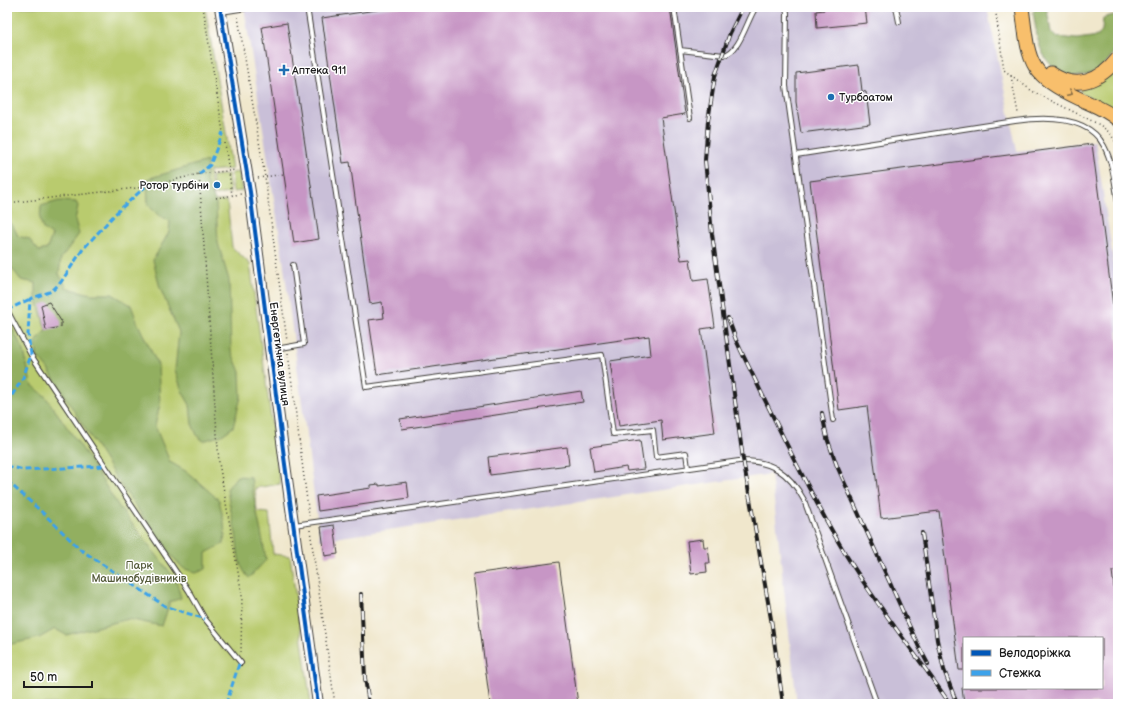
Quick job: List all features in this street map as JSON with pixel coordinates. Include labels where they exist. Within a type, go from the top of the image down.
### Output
[{"type":"main road","points":[[1022,7],[1027,46],[1039,73],[1046,80],[1107,111],[1118,120]]},
{"type":"main road","points":[[1027,46],[1033,57],[1045,69],[1059,78],[1071,82],[1084,82],[1095,78],[1106,71],[1118,58]]},
{"type":"street","name":"Енергетична вулиця","points":[[220,10],[248,180],[318,704]]},
{"type":"lane","points":[[220,10],[253,7]]},
{"type":"lane","points":[[307,7],[366,387],[602,355],[613,434],[653,430],[656,457],[686,453],[688,468]]},
{"type":"lane","points":[[674,7],[690,118]]},
{"type":"lane","points":[[680,50],[724,55],[731,53],[737,46],[756,7]]},
{"type":"lane","points":[[786,7],[786,86],[833,420]]},
{"type":"lane","points":[[896,7],[899,22]]},
{"type":"lane","points":[[796,155],[1020,120],[1060,120],[1078,124],[1090,130],[1100,140],[1106,151],[1112,169],[1118,203]]},
{"type":"lane","points":[[270,350],[304,344],[294,265]]},
{"type":"lane","points":[[7,310],[31,355],[189,591],[205,619],[241,663]]},
{"type":"lane","points":[[293,525],[739,460],[756,461],[776,469],[792,481],[807,507],[877,704]]},
{"type":"path","points":[[203,7],[223,132]]},
{"type":"path","points":[[237,9],[265,177],[309,523],[335,704]]},
{"type":"path","points":[[1011,76],[1020,120]]},
{"type":"path","points":[[224,143],[232,195]]},
{"type":"path","points":[[7,204],[146,187],[198,174],[240,169]]},
{"type":"path","points":[[198,174],[220,463],[242,595],[241,663]]},
{"type":"path","points":[[248,180],[284,174]]},
{"type":"path","points":[[216,198],[244,194]]},
{"type":"shaded area","name":"Турбоатом","points":[[244,7],[987,7],[1017,151],[1095,141],[1118,291],[1118,704],[797,704],[771,474],[320,540],[281,244]]},
{"type":"green space","name":"Парк Машинобудівників","points":[[7,7],[205,7],[232,169],[209,171],[214,201],[227,201],[232,247],[250,264],[280,484],[255,488],[257,512],[269,513],[273,554],[290,556],[311,704],[7,704]]},
{"type":"green space","points":[[1043,7],[1047,10],[1051,32],[1057,37],[1077,39],[1098,36],[1102,30],[1103,18],[1113,15],[1117,16],[1119,29],[1118,40],[1112,54],[1105,64],[1086,75],[1075,76],[1065,74],[1055,68],[1043,54],[1036,30],[1033,12],[1036,8]]},
{"type":"green space","points":[[1118,65],[1118,112],[1082,94],[1080,90],[1097,83]]},
{"type":"green space","points":[[207,161],[206,181],[216,203],[218,243],[229,280],[231,350],[240,372],[241,397],[233,427],[222,435],[203,441],[197,435],[192,424],[190,405],[182,391],[175,370],[179,332],[160,288],[153,260],[169,232],[170,221],[158,215],[148,205],[147,179]]},
{"type":"green space","points":[[239,172],[242,191],[233,192],[231,173]]},
{"type":"green space","points":[[228,174],[230,193],[214,195],[212,176]]},
{"type":"green space","points":[[59,201],[76,202],[78,206],[75,220],[79,234],[61,258],[59,274],[67,288],[91,294],[112,294],[131,305],[138,324],[158,365],[160,404],[155,426],[170,462],[187,472],[219,500],[224,522],[225,536],[223,544],[206,553],[206,569],[196,573],[183,568],[167,551],[116,478],[48,369],[37,356],[36,342],[46,330],[36,297],[36,283],[21,280],[7,262],[7,223],[12,224],[18,236],[29,239],[39,251],[47,249],[52,235],[43,229],[40,220],[41,206]]},
{"type":"green space","points":[[7,318],[24,351],[31,384],[45,396],[81,447],[119,507],[176,580],[181,598],[170,602],[162,626],[128,619],[66,635],[55,629],[39,638],[7,645]]},
{"type":"green space","points":[[237,476],[251,477],[266,560],[249,578],[240,562],[227,489]]},
{"type":"building","points":[[397,7],[670,7],[685,114],[661,118],[681,260],[690,259],[693,281],[708,279],[715,327],[701,329],[715,433],[663,440],[661,420],[619,426],[610,361],[651,355],[649,336],[377,375],[369,320],[384,318],[382,302],[370,304],[350,162],[343,163],[322,18]]},
{"type":"building","points":[[824,7],[865,7],[867,23],[817,28],[816,11],[824,10]]},
{"type":"building","points":[[287,23],[319,239],[294,243],[262,27]]},
{"type":"building","name":"Турбоатом","points":[[859,65],[862,91],[866,92],[870,124],[801,133],[796,102],[796,73]]},
{"type":"building","points":[[1092,144],[1118,344],[1118,570],[1112,571],[1118,621],[1118,704],[964,704],[962,688],[1103,689],[1103,637],[963,637],[963,670],[959,670],[939,511],[881,518],[867,406],[839,410],[810,181]]},
{"type":"building","points":[[49,302],[61,321],[61,327],[46,330],[41,305]]},
{"type":"building","points":[[581,391],[583,402],[402,429],[400,419]]},
{"type":"building","points":[[640,440],[644,469],[627,471],[626,467],[594,472],[590,447]]},
{"type":"building","points":[[567,447],[569,465],[490,475],[488,457]]},
{"type":"building","points":[[407,482],[409,498],[318,511],[316,496],[371,488],[371,485],[379,484],[379,486]]},
{"type":"building","points":[[334,525],[338,554],[325,556],[321,527]]},
{"type":"building","points":[[703,539],[704,547],[708,547],[710,563],[706,563],[707,572],[691,574],[687,541]]},
{"type":"building","points":[[559,562],[578,704],[490,704],[473,574]]},
{"type":"railway","points":[[743,7],[730,33],[715,76],[708,121],[705,160],[712,234],[743,459],[771,619],[783,704]]},
{"type":"railway","points":[[728,318],[736,340],[768,406],[805,481],[832,531],[858,574],[950,704]]},
{"type":"railway","points":[[822,413],[827,438],[837,466],[928,664]]},
{"type":"railway","points":[[922,533],[937,640],[944,670],[957,704]]},
{"type":"railway","points":[[361,594],[365,678],[369,704]]},
{"type":"marked path","points":[[199,174],[210,165],[223,132]]},
{"type":"marked path","points":[[7,403],[23,378],[31,355],[28,334],[30,299],[52,291],[61,282],[83,249],[117,212],[145,187]]},
{"type":"marked path","points":[[7,310],[30,299]]},
{"type":"marked path","points":[[7,466],[24,470],[104,466]]},
{"type":"marked path","points":[[7,481],[81,550],[165,606],[205,619]]},
{"type":"marked path","points":[[226,704],[239,664]]},
{"type":"cycle path","points":[[220,7],[250,192],[318,704]]},
{"type":"place","name":"Аптека 911","points":[[284,70]]},
{"type":"place","name":"Турбоатом","points":[[831,97]]},
{"type":"place","name":"Ротор турбіни","points":[[217,185]]}]
